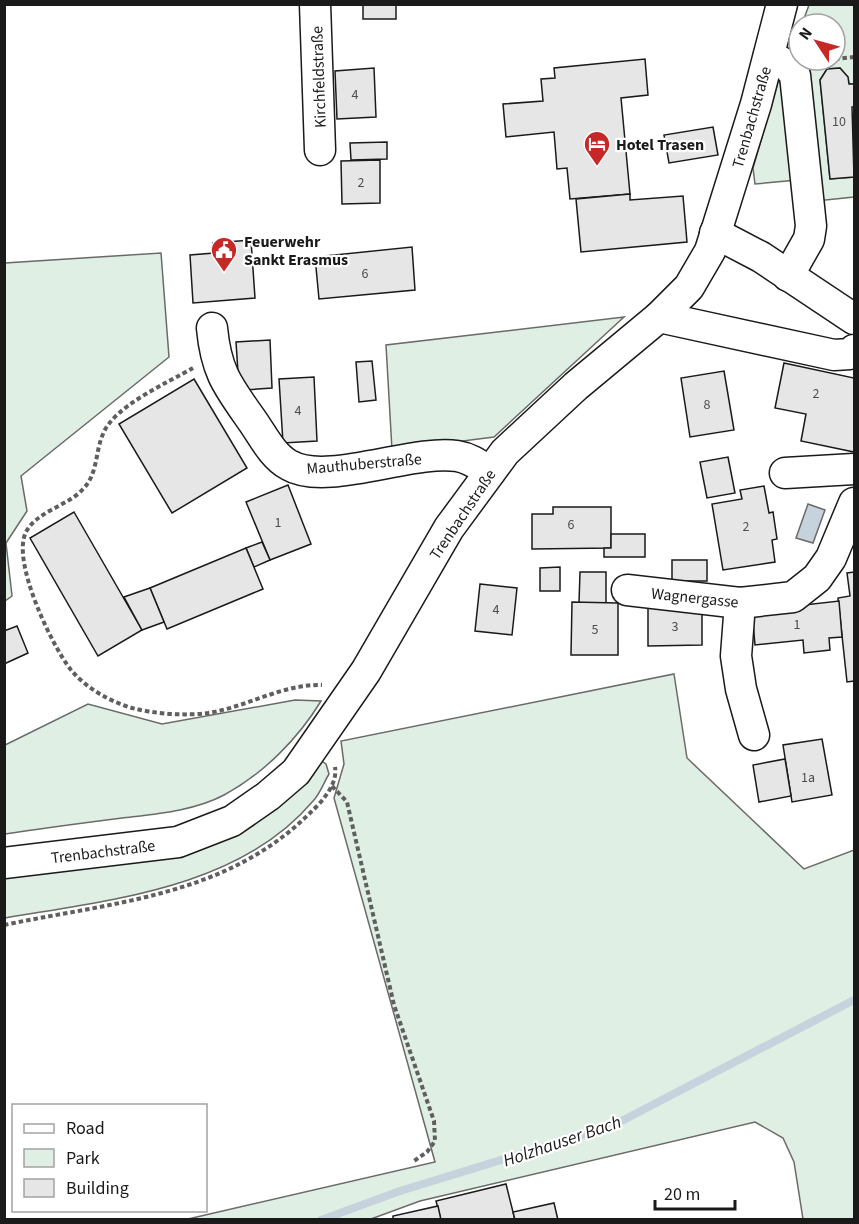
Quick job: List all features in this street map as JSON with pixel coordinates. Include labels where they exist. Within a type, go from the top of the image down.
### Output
[{"type":"street","name":"Kirchfeldstraße","points":[[315,4],[320,150]]},
{"type":"street","name":"Trenbachstraße","points":[[4,863],[178,842],[232,822],[296,772],[356,686],[449,528],[490,472],[519,437],[659,317],[689,287],[710,251],[782,4]]},
{"type":"street","points":[[768,56],[787,65],[795,75],[811,226],[809,239],[788,276]]},
{"type":"street","points":[[715,233],[761,257],[855,319]]},
{"type":"street","points":[[659,317],[834,355],[850,354],[855,350]]},
{"type":"street","name":"Mauthuberstraße","points":[[213,342],[224,380],[273,451],[286,464],[297,470],[325,471],[446,455],[470,459],[490,472]]},
{"type":"street","points":[[785,473],[855,469]]},
{"type":"street","name":"Wagnergasse","points":[[627,590],[740,603],[793,597],[817,578],[831,558],[855,503]]},
{"type":"street","points":[[740,603],[736,656],[741,688],[754,735]]},
{"type":"path","points":[[213,342],[113,417],[102,434],[93,473],[84,489],[38,520],[26,531],[21,545],[27,579],[51,636],[71,669],[88,686],[130,707],[156,713],[208,713],[271,693],[319,685],[356,686]]},
{"type":"path","points":[[333,786],[347,802],[394,1005],[434,1121],[435,1141],[427,1152],[414,1161]]},
{"type":"green space","points":[[809,5],[854,5],[854,84],[849,84],[848,77],[844,72],[847,72],[847,12],[806,12]]},
{"type":"green space","points":[[800,72],[825,72],[820,80],[830,179],[854,177],[854,197],[816,201]]},
{"type":"green space","points":[[782,79],[797,180],[755,184],[753,168],[778,82]]},
{"type":"green space","points":[[161,253],[169,357],[21,476],[27,511],[6,543],[12,596],[5,601],[5,263]]},
{"type":"green space","points":[[624,317],[494,437],[392,450],[386,345]]},
{"type":"green space","points":[[674,674],[687,758],[804,869],[854,850],[854,1219],[803,1219],[794,1162],[783,1138],[755,1122],[420,1201],[371,1219],[188,1219],[435,1162],[334,798],[344,764],[341,741]]},
{"type":"green space","points":[[295,700],[321,701],[302,729],[266,766],[224,795],[200,805],[161,813],[5,834],[5,745],[88,704],[162,724]]},
{"type":"green space","points":[[320,760],[326,764],[329,774],[315,798],[283,830],[249,853],[211,872],[171,885],[129,896],[5,918],[5,875],[235,834],[281,801]]},
{"type":"shaded area","points":[[808,504],[825,510],[813,543],[796,538]]},
{"type":"building","points":[[363,4],[396,4],[396,19],[363,19]]},
{"type":"building","points":[[645,59],[648,95],[621,98],[630,194],[570,199],[567,168],[557,169],[554,132],[506,137],[503,104],[543,101],[541,79],[555,78],[554,68]]},
{"type":"building","points":[[374,68],[376,117],[337,119],[335,71]]},
{"type":"building","points":[[825,72],[844,72],[848,77],[849,84],[854,84],[854,107],[852,107],[854,177],[830,179],[820,80]]},
{"type":"building","points":[[713,127],[718,155],[669,163],[664,135]]},
{"type":"building","points":[[387,142],[387,159],[351,160],[350,143]]},
{"type":"building","points":[[380,160],[380,203],[342,204],[341,161]]},
{"type":"building","points":[[630,194],[630,200],[683,196],[687,242],[581,252],[576,199]]},
{"type":"building","points":[[251,240],[255,298],[193,303],[190,255],[214,253],[213,243]]},
{"type":"building","points":[[412,247],[415,290],[319,299],[315,257]]},
{"type":"building","points":[[270,340],[272,388],[245,390],[238,372],[236,342]]},
{"type":"building","points":[[372,361],[376,400],[359,402],[356,362]]},
{"type":"building","points":[[784,363],[854,378],[854,452],[801,441],[806,414],[775,408]]},
{"type":"building","points":[[724,371],[734,430],[690,437],[681,378]]},
{"type":"building","points":[[314,377],[317,441],[283,443],[279,379]]},
{"type":"building","points":[[194,379],[247,468],[172,513],[119,424]]},
{"type":"building","points":[[728,457],[735,493],[707,498],[700,462]]},
{"type":"building","points":[[288,485],[311,544],[270,560],[246,502]]},
{"type":"building","points":[[764,486],[769,513],[773,512],[777,539],[772,540],[775,562],[723,570],[712,504],[742,499],[740,490]]},
{"type":"building","points":[[553,507],[611,507],[611,548],[532,549],[532,514],[553,514]]},
{"type":"building","points":[[74,512],[142,630],[98,656],[30,538]]},
{"type":"building","points":[[611,534],[645,534],[645,557],[604,557],[604,548],[611,548]]},
{"type":"building","points":[[262,542],[270,560],[254,567],[246,548]]},
{"type":"building","points":[[246,548],[263,589],[167,629],[150,588]]},
{"type":"building","points":[[672,560],[707,560],[707,581],[672,581]]},
{"type":"building","points":[[560,567],[560,591],[540,591],[540,568]]},
{"type":"building","points":[[580,572],[606,572],[606,603],[579,603]]},
{"type":"building","points":[[854,572],[854,681],[847,682],[838,598],[850,596],[847,573]]},
{"type":"building","points":[[480,584],[517,588],[512,635],[475,631]]},
{"type":"building","points":[[150,588],[164,622],[142,630],[124,597]]},
{"type":"building","points":[[839,601],[842,637],[829,638],[830,650],[804,653],[803,640],[755,645],[752,611]]},
{"type":"building","points":[[572,602],[618,603],[618,655],[571,655]]},
{"type":"building","points":[[702,606],[702,645],[648,646],[648,607]]},
{"type":"building","points":[[17,626],[28,653],[4,664],[4,631]]},
{"type":"building","points":[[822,739],[832,795],[792,802],[783,745]]},
{"type":"building","points":[[785,759],[791,796],[759,802],[753,765]]},
{"type":"building","points":[[506,1184],[515,1220],[441,1220],[436,1201]]},
{"type":"building","points":[[554,1203],[558,1220],[515,1220],[513,1212]]},
{"type":"building","points":[[438,1206],[441,1220],[393,1220],[393,1216]]},
{"type":"waterway","name":"Holzhauser Bach","points":[[321,1220],[400,1191],[612,1126],[854,1000]]},
{"type":"place","name":"Hotel Trasen","points":[[597,167]]},
{"type":"place","name":"Feuerwehr Sankt Erasmus","points":[[224,273]]}]
